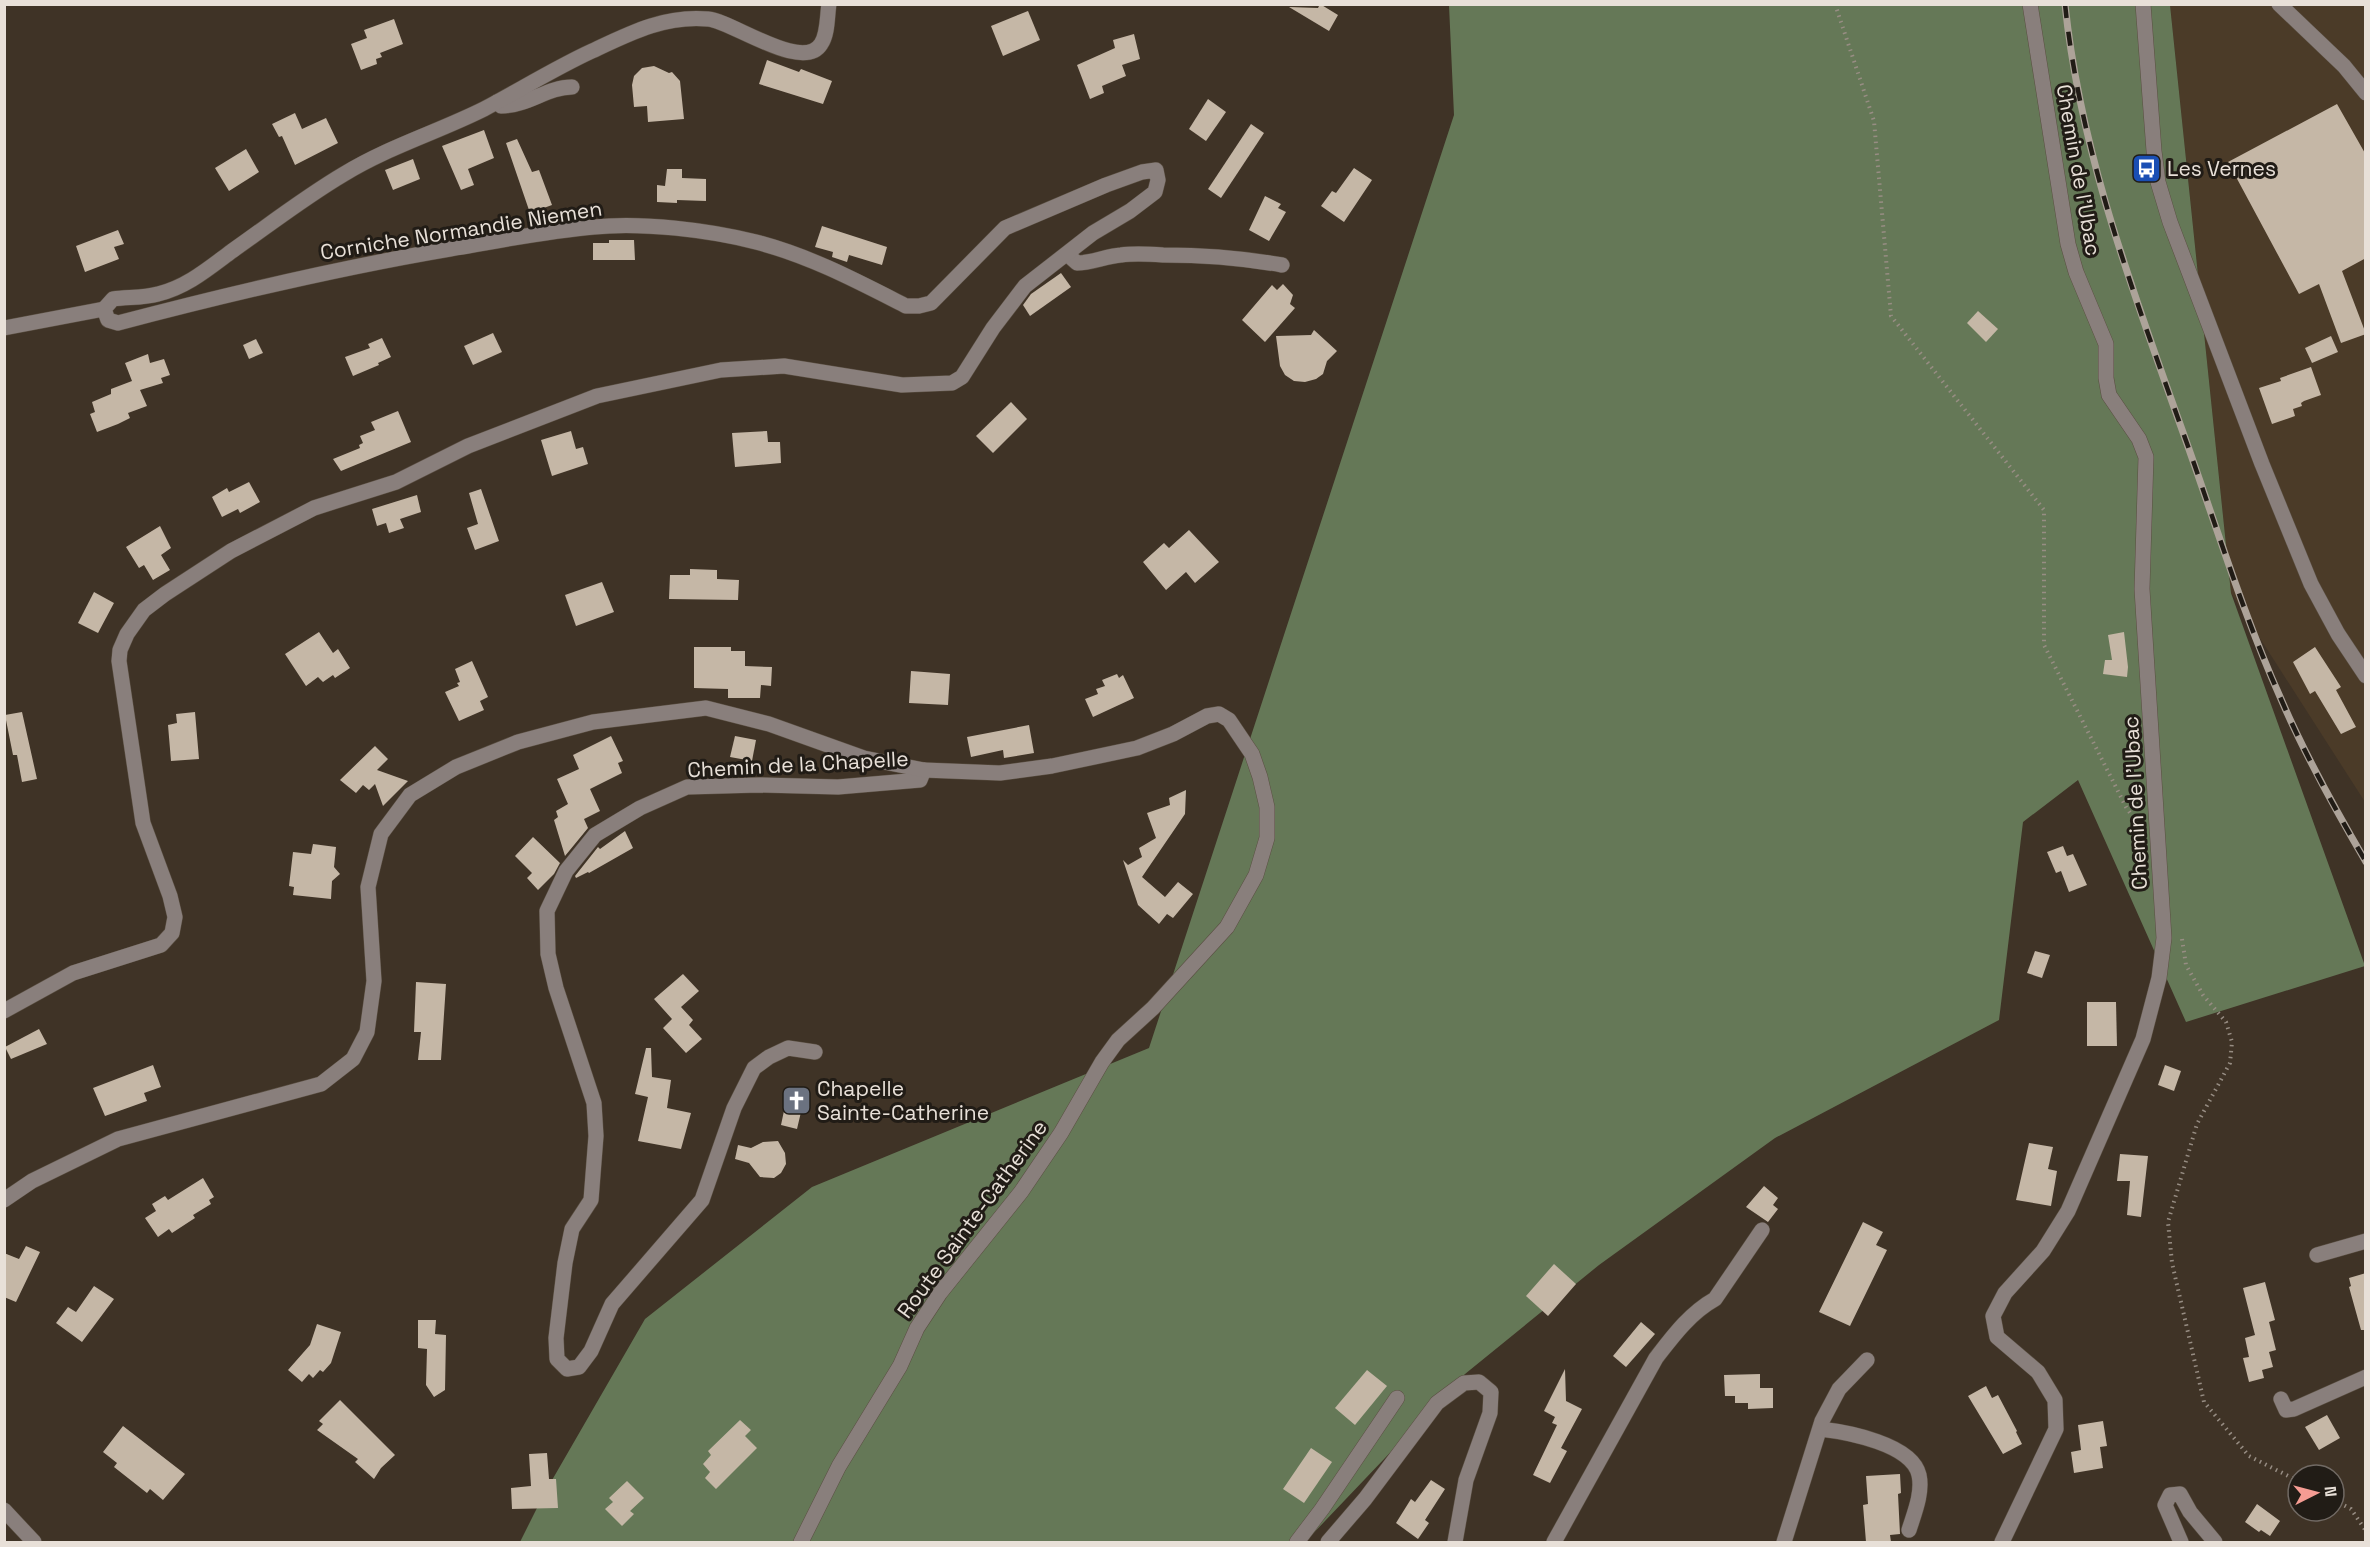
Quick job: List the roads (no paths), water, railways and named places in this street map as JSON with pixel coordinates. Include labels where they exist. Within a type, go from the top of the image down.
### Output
[{"type":"street","points":[[4,328],[104,309],[113,299],[158,294],[191,281],[344,174],[496,102],[556,68],[641,28],[665,21],[688,18],[711,19],[729,25],[765,44],[797,52],[810,52],[821,45],[826,29],[829,4]]},
{"type":"street","name":"Chemin de l'Ubac","points":[[2002,1542],[2056,1429],[2055,1400],[2038,1372],[1997,1337],[1994,1316],[2005,1293],[2043,1251],[2068,1211],[2143,1039],[2159,978],[2163,938],[2142,589],[2146,457],[2139,439],[2109,395],[2106,378],[2106,344],[2076,272],[2068,244],[2030,4]]},
{"type":"street","points":[[2279,4],[2344,66],[2366,93]]},
{"type":"street","points":[[2144,6],[2154,151],[2158,182],[2170,222],[2262,464],[2311,584],[2338,634],[2366,676]]},
{"type":"street","points":[[496,102],[501,106],[523,104],[559,87],[572,87]]},
{"type":"street","name":"Corniche Normandie Niemen","points":[[4,1011],[73,973],[161,945],[172,933],[176,917],[143,823],[119,661],[120,650],[134,621],[165,594],[231,551],[314,508],[396,482],[468,446],[597,396],[721,370],[784,366],[902,385],[952,383],[962,377],[993,328],[1025,286],[1068,255],[1093,233],[1130,211],[1155,192],[1158,180],[1156,170],[1142,172],[1106,184],[1005,228],[931,303],[919,306],[906,306],[834,269],[795,253],[754,242],[686,230],[595,226],[377,261],[118,323],[108,320],[104,309]]},
{"type":"street","points":[[1068,255],[1077,263],[1090,263],[1119,255],[1139,254],[1202,255],[1282,265]]},
{"type":"street","name":"Route Sainte-Catherine","points":[[4,1200],[33,1181],[118,1139],[321,1084],[353,1059],[367,1032],[374,981],[368,887],[381,834],[410,795],[456,767],[518,742],[593,722],[706,708],[769,724],[864,758],[924,770],[1000,772],[1063,764],[1137,748],[1173,734],[1207,716],[1219,714],[1229,720],[1252,754],[1267,807],[1267,838],[1256,875],[1227,927],[1153,1008],[1118,1040],[1102,1062],[1061,1133],[1021,1192],[940,1293],[916,1328],[900,1366],[839,1466],[801,1542]]},
{"type":"street","name":"Chemin de la Chapelle","points":[[815,1052],[788,1048],[769,1057],[754,1068],[734,1108],[702,1200],[612,1304],[591,1351],[579,1368],[567,1369],[557,1359],[556,1338],[560,1304],[572,1229],[591,1200],[596,1136],[594,1103],[556,988],[548,954],[547,911],[566,871],[595,835],[640,808],[687,787],[759,785],[838,787],[920,780],[924,770]]},
{"type":"street","points":[[1554,1542],[1656,1358],[1676,1332],[1703,1306],[1715,1299],[1762,1230]]},
{"type":"street","points":[[2317,1255],[2366,1241]]},
{"type":"street","points":[[1784,1542],[1820,1429],[1839,1389],[1866,1360]]},
{"type":"street","points":[[2281,1399],[2286,1410],[2294,1409],[2366,1377]]},
{"type":"street","points":[[1328,1542],[1365,1499],[1437,1403],[1464,1383],[1479,1382],[1491,1392],[1490,1413],[1466,1480],[1455,1542]]},
{"type":"street","points":[[1297,1542],[1322,1509],[1396,1398]]},
{"type":"street","points":[[1820,1429],[1846,1432],[1900,1451],[1912,1460],[1919,1476],[1917,1504],[1910,1530]]},
{"type":"street","points":[[2181,1542],[2165,1505],[2170,1495],[2180,1494],[2190,1512],[2215,1542]]},
{"type":"street","points":[[4,1510],[34,1542]]},
{"type":"railway","points":[[2065,4],[2082,112],[2095,165],[2143,321],[2267,665],[2300,741],[2366,862]]},
{"type":"place","name":"Les Vernes","points":[[2146,168]]},
{"type":"place","name":"Chapelle Sainte-Catherine","points":[[796,1100]]}]
